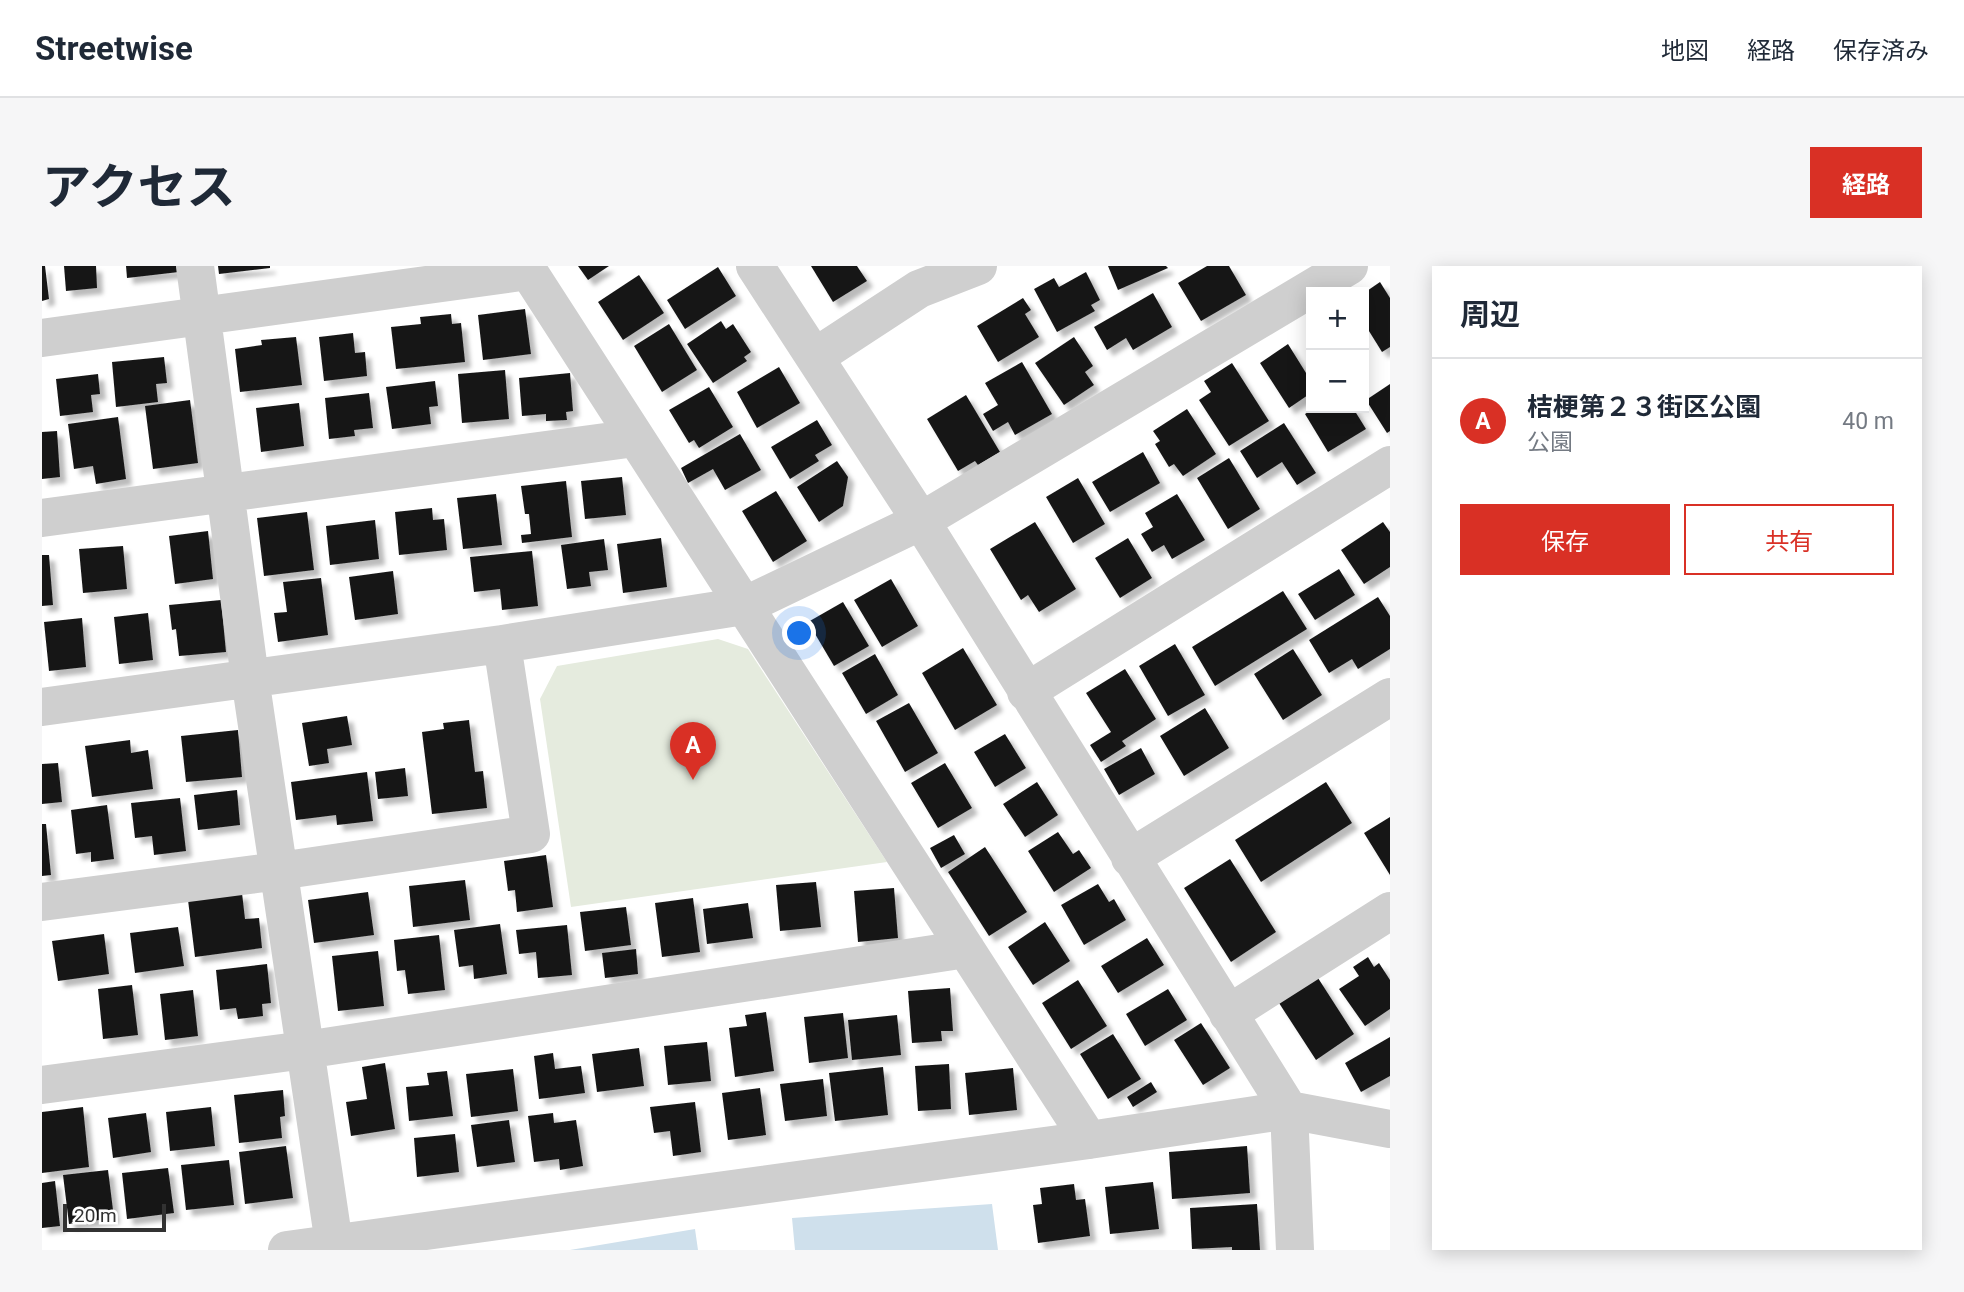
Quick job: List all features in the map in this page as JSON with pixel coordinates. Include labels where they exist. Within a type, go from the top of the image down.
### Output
[{"type":"street","points":[[195,266],[250,677],[334,1244]]},
{"type":"street","points":[[755,266],[921,521],[1289,1110],[1295,1250]]},
{"type":"street","points":[[815,357],[919,289],[978,266]]},
{"type":"street","points":[[42,708],[502,644],[744,606],[921,521],[1349,266]]},
{"type":"street","points":[[42,338],[200,318],[527,269],[1089,1140]]},
{"type":"street","points":[[42,519],[635,438]]},
{"type":"street","points":[[1027,692],[1390,465]]},
{"type":"street","points":[[42,902],[279,872],[531,834],[502,644]]},
{"type":"street","points":[[1130,858],[1390,697]]},
{"type":"street","points":[[1228,1014],[1390,911]]},
{"type":"street","points":[[42,1085],[305,1050],[965,949]]},
{"type":"street","points":[[287,1250],[1289,1110],[1390,1129]]},
{"type":"shaded area","points":[[718,639],[748,649],[887,862],[571,907],[540,699],[557,666]]},
{"type":"water","points":[[992,1204],[998,1250],[795,1250],[792,1218]]},
{"type":"water","points":[[695,1229],[698,1250],[570,1250]]},
{"type":"building","points":[[42,266],[45,266],[49,299],[42,301]]},
{"type":"building","points":[[64,266],[96,266],[97,288],[66,291]]},
{"type":"building","points":[[126,266],[178,266],[179,272],[127,278]]},
{"type":"building","points":[[218,266],[270,266],[270,268],[219,274]]},
{"type":"building","points":[[578,266],[609,266],[588,280]]},
{"type":"building","points":[[811,266],[857,266],[867,281],[833,302]]},
{"type":"building","points":[[1108,266],[1166,266],[1168,268],[1118,290]]},
{"type":"building","points":[[1207,266],[1229,266],[1246,295],[1201,321],[1178,283]]},
{"type":"building","points":[[718,267],[736,296],[685,329],[667,300]]},
{"type":"building","points":[[1086,272],[1100,300],[1091,305],[1095,311],[1057,332],[1034,289],[1054,278],[1059,287]]},
{"type":"building","points":[[639,275],[664,313],[623,340],[598,302]]},
{"type":"building","points":[[1380,282],[1390,298],[1390,347],[1382,352],[1369,331],[1369,290]]},
{"type":"building","points":[[1153,293],[1172,327],[1133,350],[1126,338],[1107,350],[1094,327]]},
{"type":"building","points":[[1023,298],[1031,310],[1025,314],[1039,337],[998,362],[977,326]]},
{"type":"building","points":[[525,309],[531,354],[483,360],[478,315]]},
{"type":"building","points":[[451,314],[452,324],[461,323],[465,362],[396,369],[391,327],[421,324],[420,317]]},
{"type":"building","points":[[721,321],[726,329],[733,324],[751,352],[744,357],[747,361],[713,383],[687,344]]},
{"type":"building","points":[[669,324],[697,370],[662,392],[634,346]]},
{"type":"building","points":[[353,333],[355,353],[365,352],[367,376],[324,381],[319,337]]},
{"type":"building","points":[[296,337],[302,385],[240,392],[235,349],[262,345],[261,340]]},
{"type":"building","points":[[1074,337],[1093,366],[1085,372],[1094,385],[1064,405],[1035,363]]},
{"type":"building","points":[[1288,344],[1306,373],[1306,396],[1289,408],[1260,363]]},
{"type":"building","points":[[164,357],[167,383],[156,384],[158,402],[116,407],[112,362]]},
{"type":"building","points":[[1022,362],[1052,414],[1015,435],[1008,422],[993,431],[983,414],[998,405],[985,383]]},
{"type":"building","points":[[1232,363],[1269,421],[1229,446],[1199,400],[1211,392],[1204,381]]},
{"type":"building","points":[[779,367],[800,403],[757,428],[737,392]]},
{"type":"building","points":[[505,370],[509,419],[462,423],[458,374]]},
{"type":"building","points":[[570,373],[573,411],[566,412],[567,420],[546,421],[546,414],[522,416],[519,378]]},
{"type":"building","points":[[98,374],[100,394],[91,395],[93,412],[60,416],[56,379]]},
{"type":"building","points":[[435,381],[438,406],[429,407],[431,424],[392,429],[386,387]]},
{"type":"building","points":[[1390,384],[1390,431],[1387,433],[1369,405],[1369,398]]},
{"type":"building","points":[[709,387],[733,427],[699,448],[694,440],[689,443],[669,410]]},
{"type":"building","points":[[369,393],[373,428],[354,430],[355,436],[329,439],[325,398]]},
{"type":"building","points":[[966,395],[1000,452],[978,465],[975,461],[958,471],[927,419]]},
{"type":"building","points":[[190,400],[198,463],[153,469],[145,406]]},
{"type":"building","points":[[299,403],[304,446],[261,452],[256,408]]},
{"type":"building","points":[[1187,409],[1216,454],[1183,476],[1174,464],[1169,467],[1155,444],[1160,441],[1153,431]]},
{"type":"building","points":[[1356,413],[1366,429],[1328,452],[1305,414]]},
{"type":"building","points":[[118,417],[126,479],[96,484],[93,466],[74,469],[68,424]]},
{"type":"building","points":[[817,420],[832,445],[815,455],[819,461],[790,479],[771,447]]},
{"type":"building","points":[[1284,423],[1316,473],[1297,485],[1282,462],[1257,478],[1240,451]]},
{"type":"building","points":[[57,431],[60,477],[42,479],[42,432]]},
{"type":"building","points":[[740,434],[761,470],[725,490],[713,469],[688,483],[681,468]]},
{"type":"building","points":[[1143,452],[1160,483],[1110,512],[1092,482]]},
{"type":"building","points":[[1229,458],[1260,509],[1228,529],[1197,478]]},
{"type":"building","points":[[837,461],[848,477],[843,506],[819,522],[797,487]]},
{"type":"building","points":[[622,477],[626,515],[585,519],[581,481]]},
{"type":"building","points":[[1078,478],[1105,524],[1073,543],[1046,497]]},
{"type":"building","points":[[566,481],[572,537],[522,543],[521,535],[531,534],[529,514],[525,514],[521,486]]},
{"type":"building","points":[[776,491],[807,541],[773,562],[742,511]]},
{"type":"building","points":[[496,494],[502,545],[463,549],[457,498]]},
{"type":"building","points":[[1177,494],[1205,540],[1172,559],[1164,545],[1152,552],[1141,534],[1153,527],[1145,513]]},
{"type":"building","points":[[432,508],[433,520],[444,519],[447,550],[399,555],[395,512]]},
{"type":"building","points":[[307,512],[314,570],[264,576],[257,518]]},
{"type":"building","points":[[375,520],[379,559],[330,565],[326,526]]},
{"type":"building","points":[[1035,522],[1076,589],[1039,612],[1028,595],[1021,600],[990,549]]},
{"type":"building","points":[[1383,522],[1390,532],[1390,567],[1364,584],[1341,550]]},
{"type":"building","points":[[208,531],[213,579],[175,584],[169,536]]},
{"type":"building","points":[[661,538],[667,587],[623,593],[617,544]]},
{"type":"building","points":[[1128,538],[1152,578],[1120,598],[1095,558]]},
{"type":"building","points":[[604,539],[608,570],[589,572],[591,586],[567,589],[561,545]]},
{"type":"building","points":[[123,546],[127,589],[83,593],[79,549]]},
{"type":"building","points":[[532,551],[538,606],[502,610],[500,589],[474,592],[470,557]]},
{"type":"building","points":[[42,555],[49,555],[53,605],[42,606]]},
{"type":"building","points":[[1339,569],[1355,595],[1315,620],[1298,594]]},
{"type":"building","points":[[393,571],[398,614],[355,620],[349,577]]},
{"type":"building","points":[[321,578],[328,635],[278,642],[274,613],[287,612],[283,582]]},
{"type":"building","points":[[891,579],[918,626],[882,647],[854,600]]},
{"type":"building","points":[[1283,591],[1307,629],[1215,686],[1192,647]]},
{"type":"building","points":[[1378,597],[1390,616],[1390,649],[1358,669],[1352,659],[1329,673],[1309,640]]},
{"type":"building","points":[[221,600],[226,652],[179,656],[176,629],[172,630],[169,605]]},
{"type":"building","points":[[843,602],[869,646],[834,666],[808,622]]},
{"type":"building","points":[[148,613],[153,660],[119,664],[114,617]]},
{"type":"building","points":[[82,618],[86,667],[49,671],[44,622]]},
{"type":"building","points":[[1175,644],[1205,695],[1168,716],[1139,666]]},
{"type":"building","points":[[963,648],[997,705],[955,730],[922,673]]},
{"type":"building","points":[[1293,649],[1322,695],[1283,720],[1254,674]]},
{"type":"building","points":[[875,654],[898,695],[866,714],[842,673]]},
{"type":"building","points":[[1125,669],[1156,719],[1122,741],[1126,746],[1101,762],[1090,745],[1111,732],[1086,693]]},
{"type":"building","points":[[909,703],[938,753],[905,772],[876,721]]},
{"type":"building","points":[[1205,708],[1229,748],[1184,776],[1160,736]]},
{"type":"building","points":[[347,716],[352,745],[327,749],[329,763],[309,766],[302,723]]},
{"type":"building","points":[[469,720],[475,772],[483,771],[487,808],[432,814],[422,732],[444,729],[443,723]]},
{"type":"building","points":[[238,730],[242,777],[186,782],[181,736]]},
{"type":"building","points":[[1005,734],[1026,768],[995,787],[974,752]]},
{"type":"building","points":[[130,740],[131,753],[148,750],[153,789],[92,797],[85,746]]},
{"type":"building","points":[[1141,748],[1155,774],[1119,795],[1104,769]]},
{"type":"building","points":[[58,763],[62,802],[42,804],[42,764]]},
{"type":"building","points":[[945,763],[972,808],[938,828],[911,783]]},
{"type":"building","points":[[405,768],[408,796],[378,799],[375,772]]},
{"type":"building","points":[[367,772],[373,821],[337,825],[336,815],[296,820],[291,782]]},
{"type":"building","points":[[1037,782],[1058,815],[1025,837],[1003,804]]},
{"type":"building","points":[[1326,782],[1352,823],[1261,882],[1235,840]]},
{"type":"building","points":[[237,790],[240,825],[198,830],[194,795]]},
{"type":"building","points":[[180,798],[186,851],[154,855],[152,836],[135,838],[131,803]]},
{"type":"building","points":[[107,805],[114,859],[91,862],[91,852],[76,854],[71,810]]},
{"type":"building","points":[[1390,817],[1390,875],[1364,833]]},
{"type":"building","points":[[42,824],[46,824],[51,875],[42,876]]},
{"type":"building","points":[[1058,832],[1073,854],[1079,850],[1091,868],[1054,892],[1028,851]]},
{"type":"building","points":[[954,835],[965,854],[941,868],[930,848]]},
{"type":"building","points":[[985,847],[1027,912],[989,936],[948,872]]},
{"type":"building","points":[[546,855],[553,907],[517,912],[515,890],[508,891],[504,861]]},
{"type":"building","points":[[1230,859],[1276,932],[1231,962],[1184,888]]},
{"type":"building","points":[[465,880],[470,920],[413,927],[409,886]]},
{"type":"building","points":[[816,882],[821,927],[780,931],[776,885]]},
{"type":"building","points":[[1098,884],[1109,902],[1114,899],[1126,920],[1084,945],[1061,905]]},
{"type":"building","points":[[894,888],[898,938],[858,942],[854,891]]},
{"type":"building","points":[[368,892],[374,935],[314,943],[308,900]]},
{"type":"building","points":[[242,893],[245,919],[259,918],[262,948],[195,957],[188,900]]},
{"type":"building","points":[[693,898],[700,952],[662,957],[655,903]]},
{"type":"building","points":[[748,903],[753,938],[707,944],[703,909]]},
{"type":"building","points":[[626,907],[631,945],[585,951],[580,912]]},
{"type":"building","points":[[1045,922],[1070,961],[1033,985],[1008,947]]},
{"type":"building","points":[[500,924],[507,974],[474,979],[473,965],[459,967],[454,930]]},
{"type":"building","points":[[567,925],[572,975],[538,978],[536,952],[519,954],[516,930]]},
{"type":"building","points":[[178,927],[184,966],[135,973],[130,933]]},
{"type":"building","points":[[104,934],[109,974],[58,981],[52,941]]},
{"type":"building","points":[[439,935],[445,990],[408,994],[405,970],[397,971],[394,940]]},
{"type":"building","points":[[1147,938],[1164,965],[1118,993],[1101,966]]},
{"type":"building","points":[[636,949],[638,974],[605,978],[602,953]]},
{"type":"building","points":[[378,951],[384,1006],[338,1011],[332,956]]},
{"type":"building","points":[[1368,957],[1374,967],[1379,963],[1390,980],[1390,1009],[1365,1026],[1339,989],[1359,976],[1353,967]]},
{"type":"building","points":[[267,964],[271,1003],[262,1004],[263,1016],[238,1019],[236,1008],[220,1010],[216,970]]},
{"type":"building","points":[[1318,978],[1354,1034],[1316,1060],[1279,1003]]},
{"type":"building","points":[[1078,980],[1107,1026],[1071,1049],[1042,1003]]},
{"type":"building","points":[[132,985],[138,1035],[103,1039],[98,989]]},
{"type":"building","points":[[950,988],[953,1031],[941,1031],[942,1041],[912,1043],[908,991]]},
{"type":"building","points":[[1168,989],[1187,1020],[1145,1046],[1126,1014]]},
{"type":"building","points":[[193,990],[198,1036],[165,1040],[160,994]]},
{"type":"building","points":[[766,1012],[774,1071],[735,1077],[729,1028],[747,1026],[745,1015]]},
{"type":"building","points":[[843,1013],[848,1058],[809,1063],[804,1017]]},
{"type":"building","points":[[897,1015],[901,1055],[852,1060],[848,1020]]},
{"type":"building","points":[[1201,1023],[1230,1068],[1203,1085],[1174,1040]]},
{"type":"building","points":[[1113,1034],[1141,1079],[1108,1099],[1080,1054]]},
{"type":"building","points":[[1390,1037],[1390,1076],[1361,1092],[1345,1063]]},
{"type":"building","points":[[707,1042],[711,1081],[668,1085],[664,1046]]},
{"type":"building","points":[[639,1048],[644,1086],[597,1092],[592,1054]]},
{"type":"building","points":[[553,1053],[555,1069],[581,1066],[585,1093],[539,1099],[534,1056]]},
{"type":"building","points":[[385,1063],[395,1129],[351,1136],[346,1102],[367,1099],[362,1067]]},
{"type":"building","points":[[949,1064],[951,1109],[918,1111],[915,1066]]},
{"type":"building","points":[[883,1067],[888,1115],[835,1121],[829,1073]]},
{"type":"building","points":[[1013,1068],[1017,1110],[969,1115],[965,1073]]},
{"type":"building","points":[[513,1069],[518,1111],[471,1117],[466,1074]]},
{"type":"building","points":[[447,1071],[453,1116],[409,1121],[406,1087],[429,1085],[427,1073]]},
{"type":"building","points":[[823,1079],[827,1116],[785,1121],[780,1084]]},
{"type":"building","points":[[1151,1082],[1157,1092],[1133,1107],[1127,1097]]},
{"type":"building","points":[[760,1088],[766,1135],[728,1140],[722,1093]]},
{"type":"building","points":[[283,1090],[285,1116],[280,1117],[282,1138],[239,1143],[234,1095]]},
{"type":"building","points":[[695,1102],[701,1152],[673,1156],[670,1131],[654,1133],[650,1107]]},
{"type":"building","points":[[83,1107],[89,1167],[42,1173],[42,1112]]},
{"type":"building","points":[[211,1107],[215,1146],[170,1151],[166,1112]]},
{"type":"building","points":[[146,1113],[151,1152],[113,1158],[108,1118]]},
{"type":"building","points":[[553,1113],[554,1123],[576,1120],[583,1166],[560,1170],[559,1159],[534,1162],[528,1116]]},
{"type":"building","points":[[509,1120],[515,1162],[477,1167],[471,1125]]},
{"type":"building","points":[[455,1134],[459,1172],[417,1177],[414,1138]]},
{"type":"building","points":[[286,1146],[293,1198],[245,1204],[239,1152]]},
{"type":"building","points":[[1247,1146],[1250,1193],[1172,1199],[1169,1152]]},
{"type":"building","points":[[229,1160],[234,1205],[186,1210],[181,1165]]},
{"type":"building","points":[[168,1168],[174,1213],[127,1219],[122,1173]]},
{"type":"building","points":[[108,1170],[114,1218],[69,1224],[63,1175]]},
{"type":"building","points":[[55,1181],[60,1226],[42,1228],[42,1183]]},
{"type":"building","points":[[1153,1182],[1159,1229],[1110,1234],[1105,1187]]},
{"type":"building","points":[[1074,1184],[1076,1200],[1085,1199],[1090,1236],[1038,1243],[1033,1205],[1042,1204],[1040,1188]]},
{"type":"building","points":[[1257,1204],[1260,1250],[1232,1250],[1232,1247],[1192,1249],[1190,1208]]},
{"type":"place","name":"桔梗第２３街区公園","points":[[693,780]]}]
